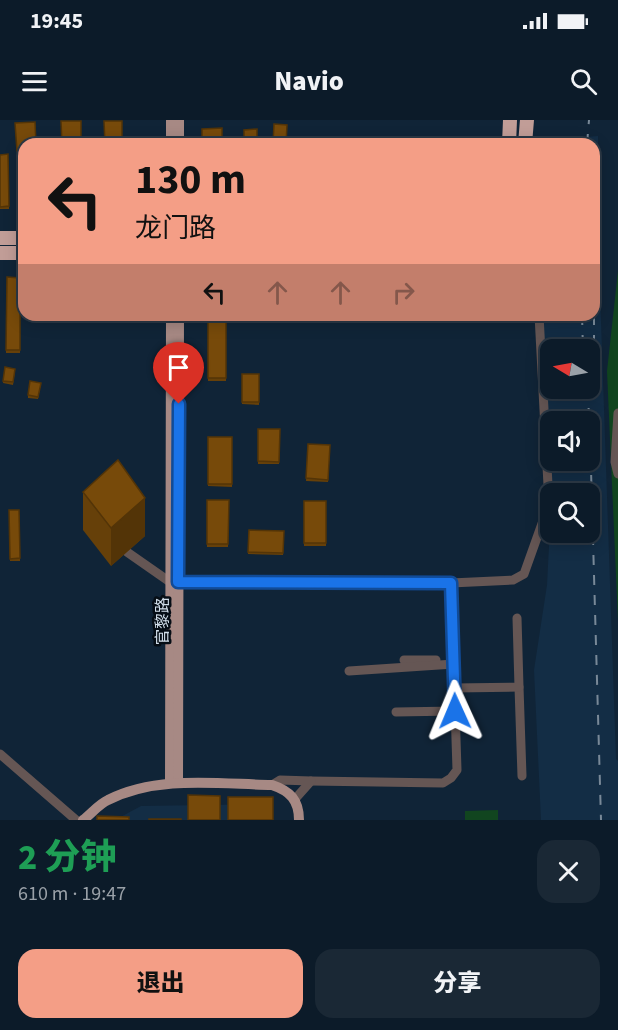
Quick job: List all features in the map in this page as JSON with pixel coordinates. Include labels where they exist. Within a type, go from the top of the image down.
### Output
[{"type":"highway","points":[[509,138],[510,120]]},
{"type":"highway","points":[[526,138],[527,120]]},
{"type":"highway","points":[[0,238],[18,238]]},
{"type":"highway","points":[[0,253],[18,252]]},
{"type":"main road","points":[[171,120],[171,138]]},
{"type":"main road","points":[[179,120],[179,138]]},
{"type":"main road","name":"官黎路","points":[[171,321],[174,783]]},
{"type":"main road","name":"官黎路","points":[[174,582],[179,321]]},
{"type":"main road","points":[[83,820],[106,800],[147,786],[174,783],[272,784],[283,789],[295,799],[299,808],[298,820]]},
{"type":"street","points":[[127,552],[174,582],[451,583],[513,580],[524,574],[549,504],[539,321]]},
{"type":"street","points":[[618,413],[615,462],[618,474]]},
{"type":"street","points":[[272,784],[280,780],[443,783],[451,778],[457,770],[451,583]]},
{"type":"street","points":[[517,618],[522,776]]},
{"type":"street","points":[[404,660],[454,662]]},
{"type":"street","points":[[349,671],[454,662]]},
{"type":"street","points":[[454,688],[519,687]]},
{"type":"street","points":[[396,712],[455,711]]},
{"type":"street","points":[[0,754],[76,820]]},
{"type":"street","points":[[295,799],[311,781]]},
{"type":"shaded area","points":[[598,136],[598,138],[575,138]]},
{"type":"shaded area","points":[[600,292],[616,759],[618,761],[618,820],[541,820],[534,670],[547,585],[549,543],[600,543],[600,483],[550,483],[550,471],[600,471],[600,411],[546,411],[546,399],[600,399],[600,339],[542,339],[541,321],[600,321]]},
{"type":"shaded area","points":[[273,804],[272,820],[115,820],[141,806]]},
{"type":"green space","points":[[618,271],[618,621],[607,371]]},
{"type":"green space","points":[[498,810],[498,820],[465,820],[465,811]]},
{"type":"building","points":[[61,121],[81,121],[81,138],[62,138]]},
{"type":"building","points":[[104,121],[122,121],[122,138],[105,138]]},
{"type":"building","points":[[35,122],[36,138],[18,138],[18,151],[17,151],[15,123]]},
{"type":"building","points":[[274,124],[287,125],[286,138],[273,138]]},
{"type":"building","points":[[222,128],[222,138],[202,138],[202,129]]},
{"type":"building","points":[[257,129],[257,138],[244,138],[244,130]]},
{"type":"building","points":[[8,154],[9,206],[0,207],[0,155]]},
{"type":"building","points":[[7,277],[18,278],[20,350],[6,350]]},
{"type":"building","points":[[208,321],[226,321],[226,378],[208,378]]},
{"type":"building","points":[[5,367],[15,369],[13,382],[3,381]]},
{"type":"building","points":[[242,374],[259,374],[259,402],[242,402]]},
{"type":"building","points":[[30,381],[41,383],[38,397],[28,395]]},
{"type":"building","points":[[258,429],[280,429],[279,462],[258,461]]},
{"type":"building","points":[[208,437],[232,437],[232,484],[208,484]]},
{"type":"building","points":[[308,444],[330,445],[328,480],[306,478]]},
{"type":"building","points":[[118,460],[145,498],[111,528],[83,492]]},
{"type":"building","points":[[207,500],[229,500],[228,544],[207,544]]},
{"type":"building","points":[[304,501],[326,501],[326,543],[304,543]]},
{"type":"building","points":[[9,510],[19,510],[20,558],[10,559]]},
{"type":"building","points":[[249,530],[284,531],[283,553],[248,552]]},
{"type":"building","points":[[188,795],[220,796],[220,820],[188,820]]},
{"type":"building","points":[[228,797],[273,797],[273,820],[228,820]]},
{"type":"building","points":[[97,816],[129,817],[129,820],[97,820]]},
{"type":"building","points":[[181,819],[181,820],[149,820]]},
{"type":"railway","points":[[588,138],[589,120]]},
{"type":"railway","points":[[582,321],[583,339]]},
{"type":"railway","points":[[594,321],[594,339]]},
{"type":"railway","points":[[588,399],[589,411]]},
{"type":"railway","points":[[591,471],[601,820]]},
{"type":"route","points":[[179,404],[178,582],[451,583],[455,711]]}]
